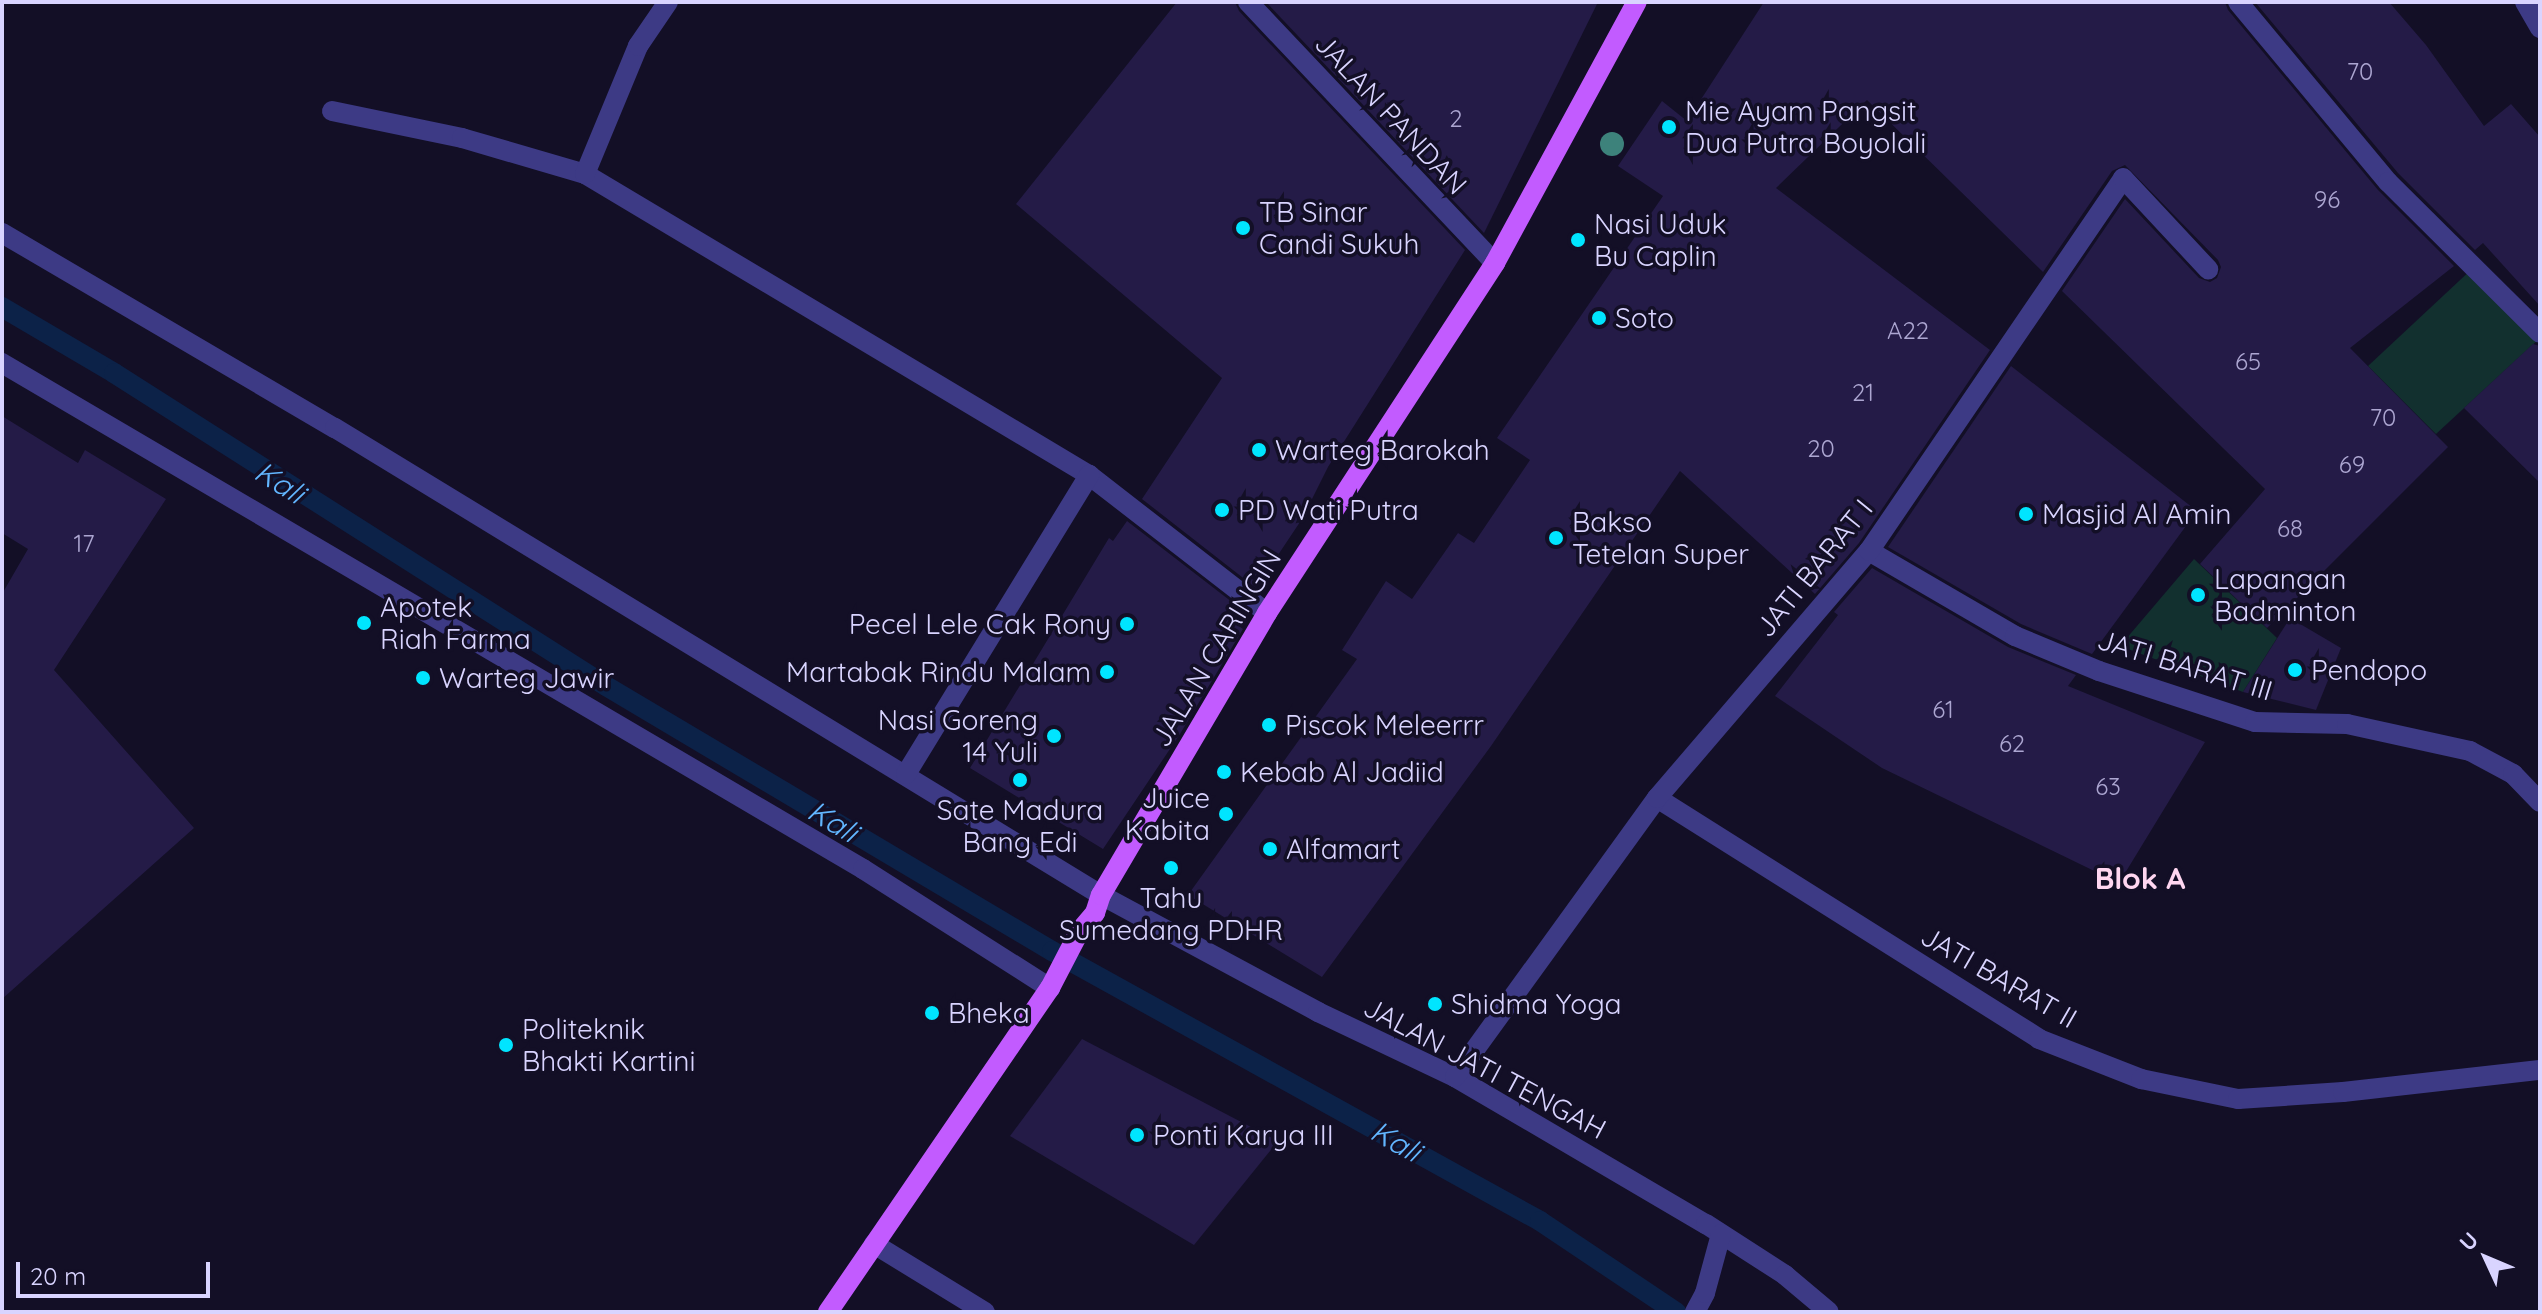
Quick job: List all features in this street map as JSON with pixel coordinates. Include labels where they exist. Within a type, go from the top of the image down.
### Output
[{"type":"main road","name":"JALAN CARINGIN","points":[[828,1312],[1054,980],[1079,932],[1267,613],[1495,263],[1637,2]]},
{"type":"street","points":[[585,174],[638,46],[668,2]]},
{"type":"street","name":"JALAN PANDAN","points":[[1248,2],[1495,263]]},
{"type":"street","points":[[2238,2],[2388,182],[2540,333]]},
{"type":"street","points":[[2525,2],[2540,28]]},
{"type":"street","points":[[332,111],[462,138],[585,174],[1089,475],[1267,613]]},
{"type":"street","name":"JATI BARAT I","points":[[1455,1077],[1657,798],[1869,551],[2123,178],[2208,269]]},
{"type":"street","name":"JALAN JATI TENGAH","points":[[2,233],[335,428],[906,774],[1098,904],[1455,1077],[1721,1234],[1785,1275],[1829,1312]]},
{"type":"street","points":[[2,363],[1054,980]]},
{"type":"street","points":[[906,774],[1089,475]]},
{"type":"street","name":"JATI BARAT III","points":[[1869,551],[2015,636],[2099,671],[2255,722],[2347,724],[2470,751],[2513,774],[2540,802]]},
{"type":"street","name":"JATI BARAT II","points":[[1657,798],[2039,1039],[2141,1079],[2238,1099],[2343,1092],[2540,1070]]},
{"type":"street","points":[[1695,1312],[1705,1293],[1721,1234]]},
{"type":"street","points":[[874,1244],[985,1312]]},
{"type":"green space","points":[[2474,267],[2540,338],[2436,434],[2368,366]]},
{"type":"green space","name":"Lapangan Badminton","points":[[2194,559],[2277,638],[2243,692],[2120,646]]},
{"type":"building","name":"TB Sinar Candi Sukuh","points":[[1177,2],[1235,2],[1239,11],[1465,250],[1328,467],[1302,519],[1256,588],[1142,499],[1222,378],[1016,204]]},
{"type":"building","points":[[1266,2],[1598,2],[1484,233]]},
{"type":"building","points":[[1764,2],[2225,2],[2228,10],[2378,190],[2454,266],[2350,348],[2448,447],[2267,628],[2200,564],[2265,489],[2062,291],[2125,199],[2199,278],[2210,282],[2217,278],[2221,267],[2218,260],[2125,165],[2112,171],[2043,272],[1867,100],[1776,188],[1990,350],[1859,543],[1815,594],[1680,471],[1491,746],[1322,977],[1188,895],[1357,659],[1342,650],[1386,581],[1412,599],[1458,533],[1474,543],[1530,460],[1497,438],[1663,196],[1618,166],[1662,101],[1687,121]]},
{"type":"building","points":[[2255,2],[2389,2],[2426,45],[2484,126],[2511,104],[2540,137],[2540,306],[2483,243],[2475,250],[2398,173]]},
{"type":"building","points":[[2533,344],[2540,346],[2540,483],[2464,408]]},
{"type":"building","name":"Masjid Al Amin","points":[[2011,366],[2197,511],[2092,654],[2021,624],[1888,547]]},
{"type":"building","points":[[2,416],[78,463],[85,450],[166,499],[54,670],[194,828],[2,999],[2,594],[28,549],[2,533]]},
{"type":"building","points":[[1127,521],[1241,609],[1233,622],[1243,629],[1180,734],[1103,849],[970,768],[1109,538],[1113,541]]},
{"type":"building","points":[[1872,568],[2008,647],[2076,675],[2068,686],[2205,742],[2119,883],[1882,768],[1775,696],[1838,615],[1834,612]]},
{"type":"building","name":"Pendopo","points":[[2290,618],[2341,648],[2316,710],[2243,692]]},
{"type":"building","name":"Ponti Karya III","points":[[1082,1039],[1278,1141],[1194,1245],[1010,1136]]},
{"type":"waterway","name":"Kali","points":[[2,307],[114,373],[606,686],[1052,951],[1540,1221],[1676,1312]]},
{"type":"place","name":"Mie Ayam Pangsit Dua Putra Boyolali","points":[[1669,127]]},
{"type":"place","name":"TB Sinar Candi Sukuh","points":[[1243,228]]},
{"type":"place","name":"Nasi Uduk Bu Caplin","points":[[1578,240]]},
{"type":"place","name":"Soto","points":[[1599,318]]},
{"type":"place","name":"Warteg Barokah","points":[[1259,450]]},
{"type":"place","name":"PD Wati Putra","points":[[1222,510]]},
{"type":"place","name":"Masjid Al Amin","points":[[2026,514]]},
{"type":"place","name":"Bakso Tetelan Super","points":[[1556,538]]},
{"type":"place","name":"Lapangan Badminton","points":[[2198,595]]},
{"type":"place","name":"Apotek Riah Farma","points":[[364,623]]},
{"type":"place","name":"Pecel Lele Cak Rony","points":[[1127,624]]},
{"type":"place","name":"Pendopo","points":[[2295,670]]},
{"type":"place","name":"Martabak Rindu Malam","points":[[1107,672]]},
{"type":"place","name":"Warteg Jawir","points":[[423,678]]},
{"type":"place","name":"Piscok Meleerrr","points":[[1269,725]]},
{"type":"place","name":"Nasi Goreng 14 Yuli","points":[[1054,736]]},
{"type":"place","name":"Kebab Al Jadiid","points":[[1224,772]]},
{"type":"place","name":"Sate Madura Bang Edi","points":[[1020,780]]},
{"type":"place","name":"Juice Kabita","points":[[1226,814]]},
{"type":"place","name":"Alfamart","points":[[1270,849]]},
{"type":"place","name":"Tahu Sumedang PDHR","points":[[1171,868]]},
{"type":"place","name":"Shidma Yoga","points":[[1435,1004]]},
{"type":"place","name":"Bheka","points":[[932,1013]]},
{"type":"place","name":"Politeknik Bhakti Kartini","points":[[506,1045]]},
{"type":"place","name":"Ponti Karya III","points":[[1137,1135]]},
{"type":"district","name":"Blok A","points":[[2140,878]]}]
